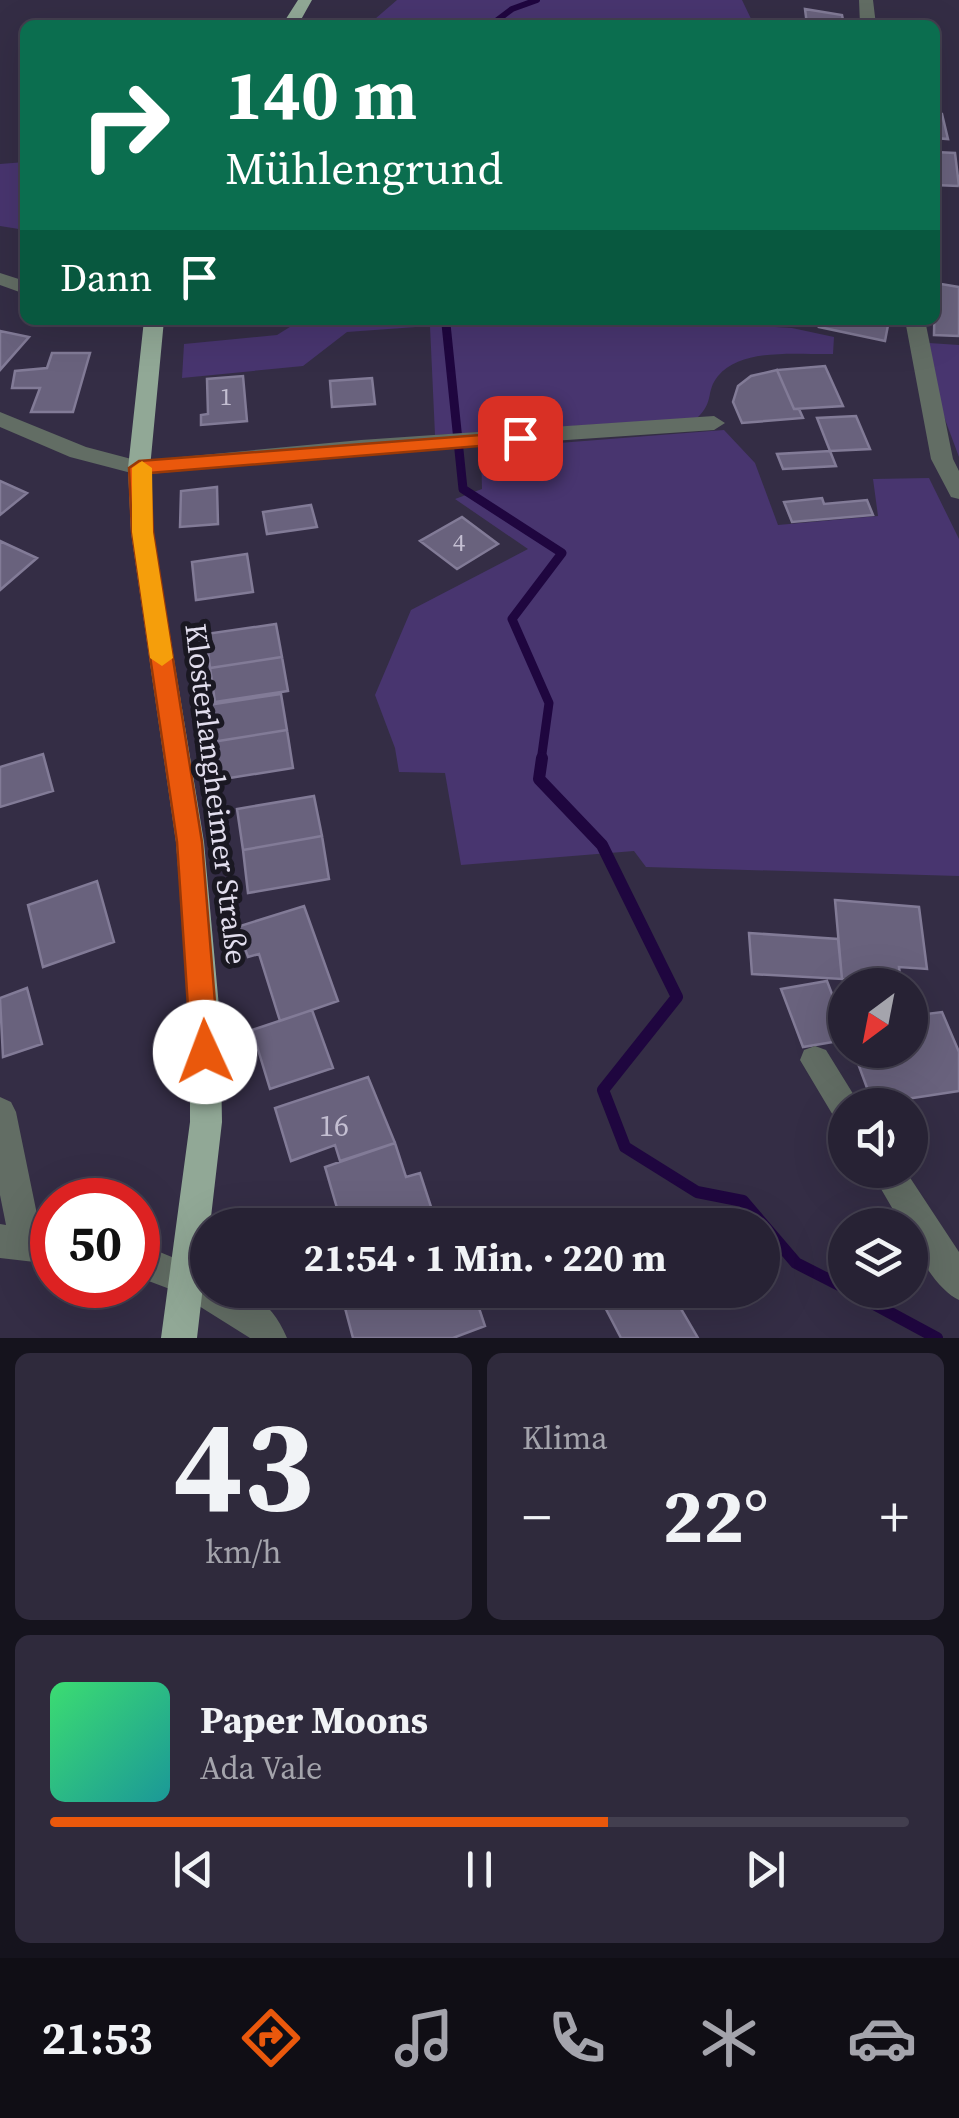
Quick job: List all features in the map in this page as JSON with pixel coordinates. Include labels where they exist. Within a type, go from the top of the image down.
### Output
[{"type":"main road","name":"Klosterlangheimer Straße","points":[[153,325],[139,468],[142,532],[190,842],[205,1018],[206,1122],[178,1338]]},
{"type":"street","points":[[916,325],[942,459],[959,492]]},
{"type":"street","points":[[0,420],[78,452],[139,468],[714,423]]},
{"type":"street","points":[[814,1060],[832,1088]]},
{"type":"street","points":[[0,1112],[26,1243]]},
{"type":"street","points":[[898,1188],[959,1283]]},
{"type":"street","points":[[160,1269],[261,1322],[268,1338]]},
{"type":"shaded area","points":[[397,0],[742,0],[752,20],[374,20]]},
{"type":"shaded area","points":[[20,162],[20,229],[0,226],[0,164]]},
{"type":"shaded area","points":[[293,325],[744,325],[792,328],[834,337],[833,354],[772,354],[741,360],[728,367],[714,382],[706,407],[697,418],[435,435],[430,326],[347,332],[303,366],[182,378],[184,344],[277,335]]},
{"type":"shaded area","points":[[929,343],[959,345],[959,457],[943,414]]},
{"type":"shaded area","points":[[724,430],[755,463],[778,525],[878,516],[873,479],[929,478],[959,539],[959,876],[646,867],[634,851],[461,865],[445,773],[399,772],[395,748],[375,695],[411,610],[528,549],[455,499],[482,489],[481,449]]},
{"type":"building","points":[[805,9],[842,15],[843,20],[806,20]]},
{"type":"building","points":[[940,114],[942,114],[948,139],[940,138]]},
{"type":"building","points":[[940,152],[955,153],[959,186],[940,185]]},
{"type":"building","points":[[940,284],[959,287],[959,336],[934,335],[934,325],[940,325]]},
{"type":"building","points":[[820,325],[888,325],[885,341]]},
{"type":"building","points":[[0,331],[29,337],[0,370]]},
{"type":"building","points":[[52,353],[90,353],[73,412],[31,412],[40,388],[12,388],[15,371],[47,368]]},
{"type":"building","points":[[825,366],[843,406],[794,409],[777,370]]},
{"type":"building","points":[[777,370],[794,409],[799,409],[803,418],[742,423],[733,402],[738,386],[751,376]]},
{"type":"building","points":[[243,376],[247,421],[201,425],[201,415],[208,414],[207,379]]},
{"type":"building","points":[[372,378],[375,404],[332,407],[330,381]]},
{"type":"building","points":[[856,416],[870,449],[830,451],[817,418]]},
{"type":"building","points":[[830,451],[836,466],[783,469],[777,454]]},
{"type":"building","points":[[0,481],[27,493],[0,515]]},
{"type":"building","points":[[217,487],[218,524],[180,527],[181,491]]},
{"type":"building","points":[[822,498],[824,504],[867,500],[873,515],[792,522],[784,502]]},
{"type":"building","points":[[311,505],[317,527],[267,534],[263,512]]},
{"type":"building","points":[[462,517],[498,544],[457,569],[420,541]]},
{"type":"building","points":[[0,541],[37,558],[0,590]]},
{"type":"building","points":[[247,554],[253,592],[196,600],[192,562]]},
{"type":"building","points":[[276,624],[282,657],[210,668],[206,634]]},
{"type":"building","points":[[282,657],[288,691],[215,702],[210,668]]},
{"type":"building","points":[[281,694],[287,730],[212,742],[208,705]]},
{"type":"building","points":[[287,730],[293,768],[217,780],[212,742]]},
{"type":"building","points":[[43,754],[53,791],[0,807],[0,767]]},
{"type":"building","points":[[314,796],[322,836],[243,850],[237,809]]},
{"type":"building","points":[[322,836],[329,879],[248,893],[243,850]]},
{"type":"building","points":[[97,881],[114,942],[43,967],[28,905]]},
{"type":"building","points":[[835,900],[919,907],[927,968],[841,968]]},
{"type":"building","points":[[304,906],[338,1001],[280,1021],[259,954],[248,957],[237,927]]},
{"type":"building","points":[[749,933],[838,939],[841,968],[828,968],[828,978],[752,974]]},
{"type":"building","points":[[827,981],[828,1043],[803,1047],[781,989]]},
{"type":"building","points":[[27,988],[42,1044],[3,1057],[0,998]]},
{"type":"building","points":[[312,1010],[333,1068],[270,1089],[252,1030]]},
{"type":"building","points":[[942,1012],[959,1052],[959,1091],[928,1096],[928,1088],[867,1088],[860,1068],[928,1068],[928,1014]]},
{"type":"building","points":[[368,1077],[395,1143],[340,1161],[335,1145],[291,1161],[275,1108]]},
{"type":"building","points":[[395,1143],[406,1177],[420,1173],[431,1208],[337,1208],[325,1167]]},
{"type":"building","points":[[345,1308],[479,1308],[485,1326],[453,1338],[353,1338]]},
{"type":"building","points":[[605,1308],[680,1308],[698,1338],[621,1338]]},
{"type":"waterway","points":[[498,20],[512,9],[537,0]]},
{"type":"waterway","points":[[446,325],[463,489],[562,553],[512,619],[549,703],[541,761]]},
{"type":"waterway","points":[[542,758],[539,779],[602,845],[677,997],[603,1090],[625,1147],[697,1192],[743,1201],[796,1263],[828,1279]]},
{"type":"waterway","points":[[881,1308],[937,1338]]},
{"type":"slow traffic","points":[[142,468],[142,532],[162,658]]},
{"type":"route","points":[[205,1052],[190,842],[142,532],[139,468],[520,438]]}]
